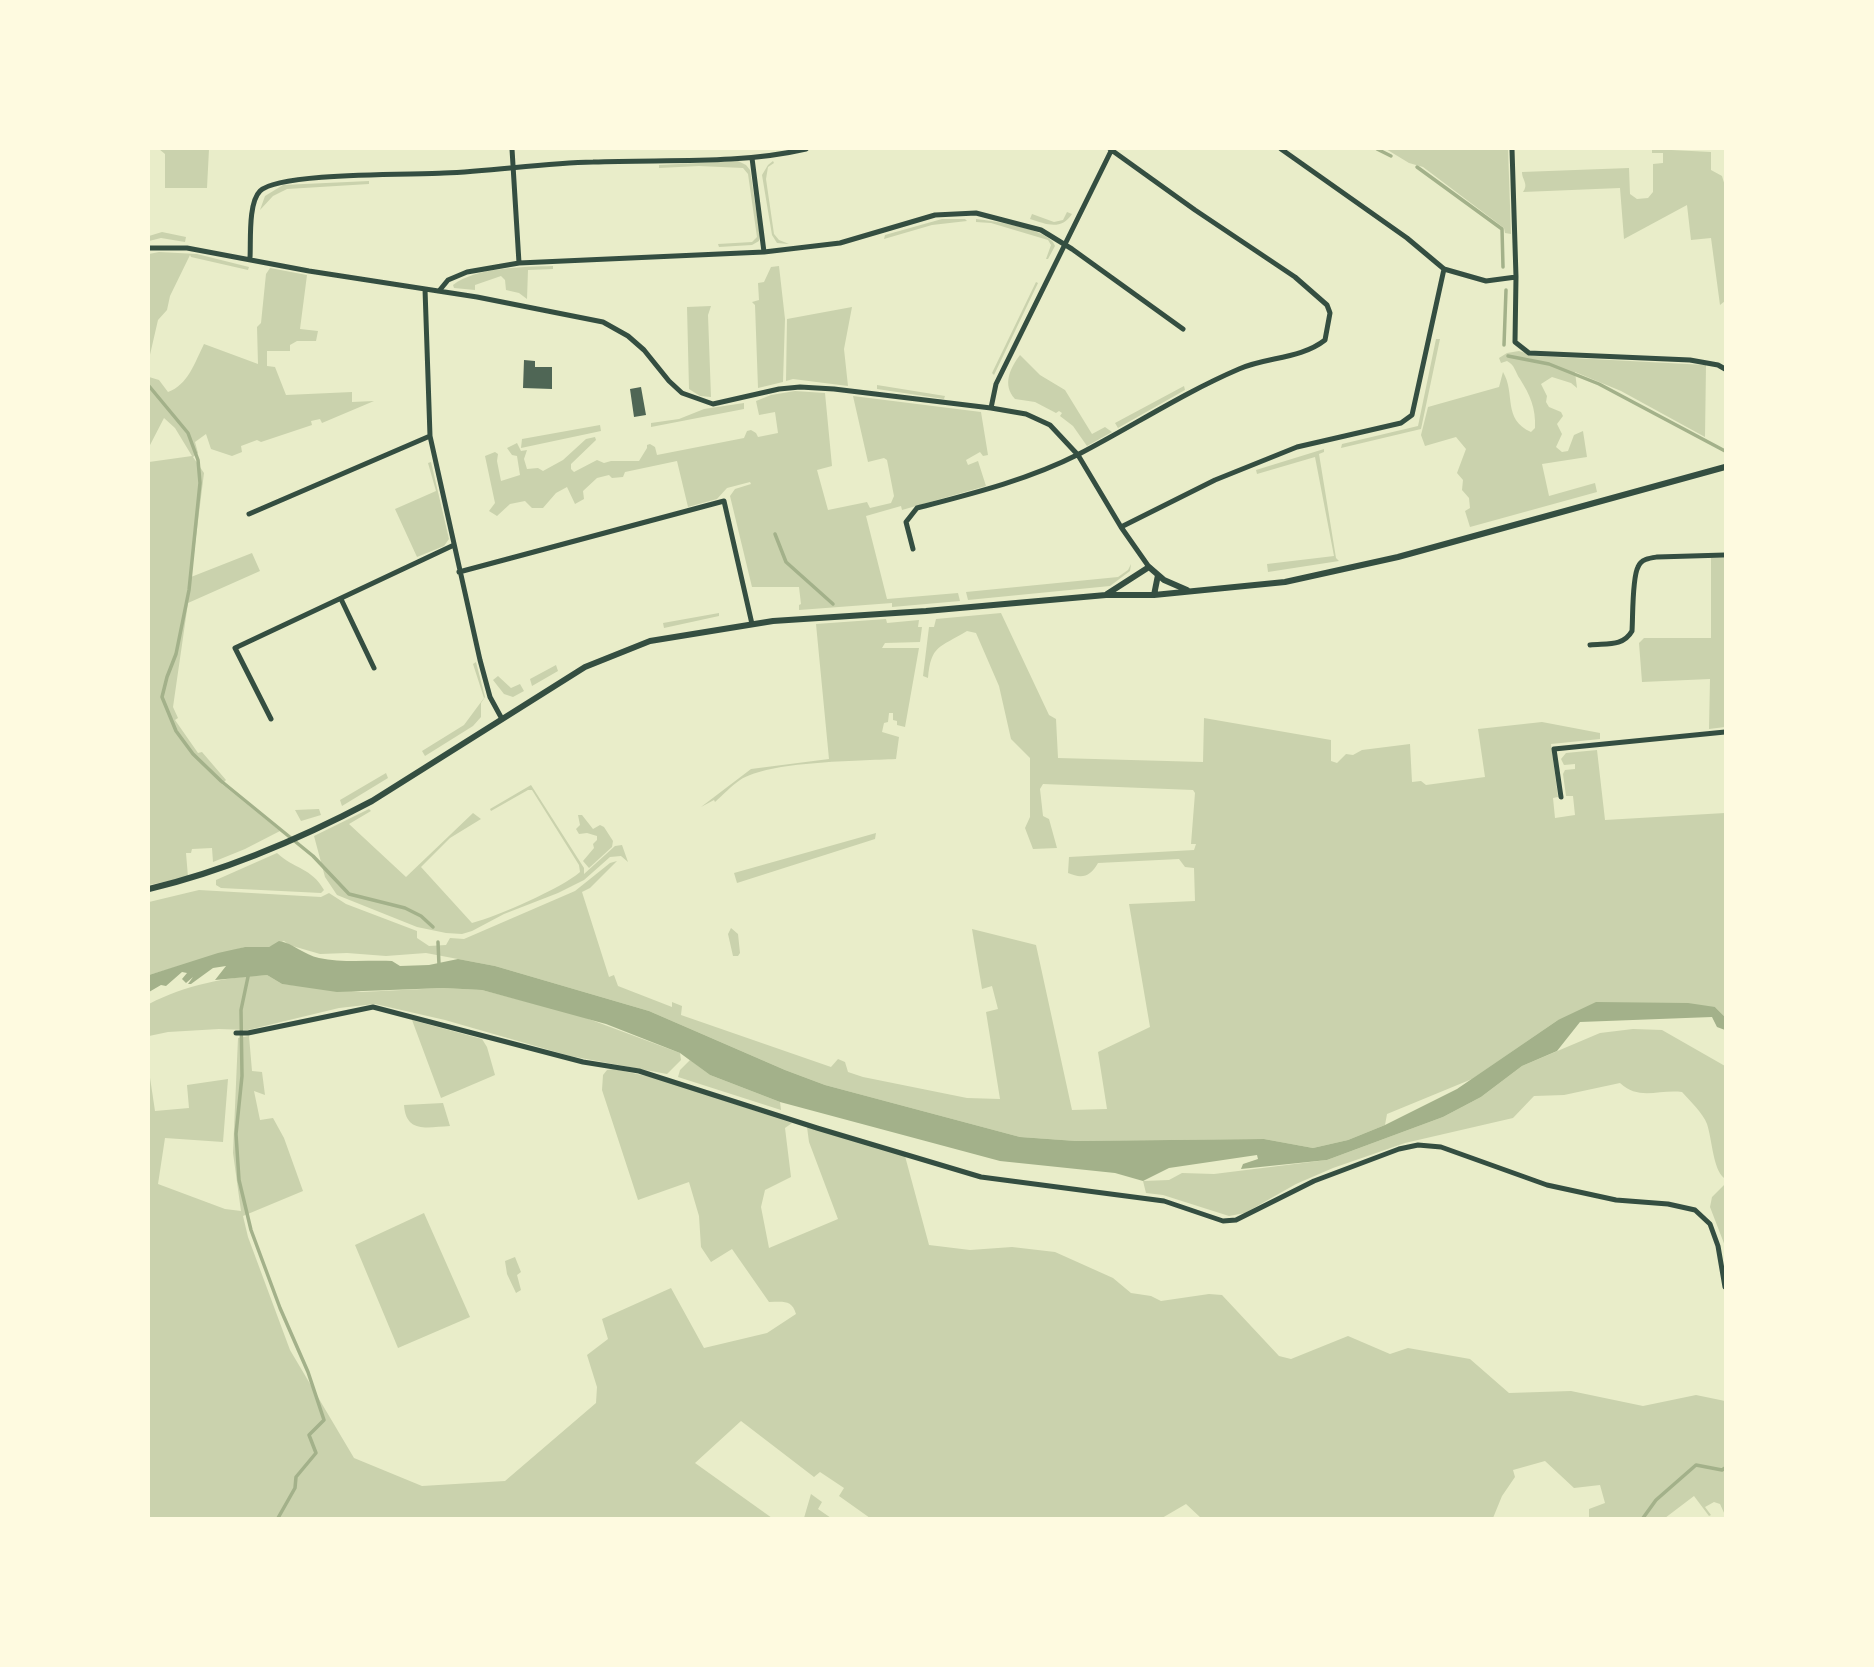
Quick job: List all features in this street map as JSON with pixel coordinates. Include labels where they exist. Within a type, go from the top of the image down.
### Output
[{"type":"street","points":[[512,149],[519,263]]},
{"type":"street","points":[[250,258],[252,207],[260,191],[274,183],[592,162],[752,158],[806,149]]},
{"type":"street","points":[[913,549],[906,522],[917,508],[1028,476],[1078,455],[1177,398],[1242,367],[1320,344],[1325,340],[1329,313],[1327,304],[1295,277],[1195,210],[1111,149],[996,384],[991,408]]},
{"type":"street","points":[[1281,149],[1407,238],[1444,269],[1486,281],[1516,276]]},
{"type":"street","points":[[1512,149],[1515,342],[1529,353],[1659,357],[1698,361],[1725,369]]},
{"type":"street","points":[[752,158],[764,252]]},
{"type":"street","points":[[439,291],[448,279],[467,272],[519,263],[764,252],[840,243],[935,215],[973,214],[1041,230],[1183,328]]},
{"type":"street","points":[[149,248],[185,248],[250,258],[309,271],[439,291],[603,322],[644,349],[669,382],[682,393],[713,404],[779,389],[834,388],[1026,414],[1050,425],[1078,455],[1121,527],[1149,567],[1164,580],[1188,590]]},
{"type":"street","points":[[1121,527],[1215,480],[1297,447],[1401,423],[1412,415],[1444,269]]},
{"type":"street","points":[[425,289],[430,436],[459,572],[490,696],[502,719]]},
{"type":"street","points":[[249,514],[430,436]]},
{"type":"street","points":[[149,889],[194,879],[338,819],[585,667],[650,641],[773,621],[1106,595],[1154,595],[1285,582],[1368,565],[1725,467]]},
{"type":"street","points":[[459,572],[724,501],[752,624]]},
{"type":"street","points":[[271,719],[235,648],[454,545]]},
{"type":"street","points":[[1590,645],[1622,642],[1628,638],[1632,631],[1636,571],[1647,558],[1725,555]]},
{"type":"street","points":[[1106,595],[1149,567]]},
{"type":"street","points":[[1154,595],[1158,575]]},
{"type":"street","points":[[341,599],[374,668]]},
{"type":"street","points":[[1560,797],[1554,749],[1725,732]]},
{"type":"street","points":[[236,1033],[373,1007],[583,1062],[639,1071],[817,1129],[981,1177],[1164,1201],[1223,1221],[1236,1220],[1314,1181],[1399,1149],[1418,1145],[1441,1147],[1546,1185],[1616,1200],[1668,1204],[1695,1210],[1710,1224],[1718,1247],[1725,1287]]},
{"type":"shaded area","points":[[159,149],[209,149],[207,188],[165,188],[165,154]]},
{"type":"shaded area","points":[[1386,149],[1508,149],[1511,234],[1505,233],[1504,228],[1423,167],[1409,163]]},
{"type":"shaded area","points":[[1652,149],[1711,152],[1711,170],[1722,176],[1725,186],[1725,301],[1720,305],[1711,238],[1691,240],[1687,205],[1624,239],[1620,188],[1523,192],[1525,184],[1522,172],[1629,168],[1630,194],[1637,199],[1648,198],[1653,192],[1653,164],[1663,163],[1663,153],[1652,153]]},
{"type":"shaded area","points":[[738,161],[750,170],[759,241],[752,245],[719,247],[718,244],[752,242],[757,237],[748,174],[743,168],[659,168],[659,165]]},
{"type":"shaded area","points":[[773,161],[768,167],[766,179],[774,234],[779,240],[789,244],[777,243],[772,235],[762,175],[768,165]]},
{"type":"shaded area","points":[[369,181],[369,184],[287,189],[273,196],[260,210],[265,196],[283,185]]},
{"type":"shaded area","points":[[1067,212],[1072,214],[1058,224],[1030,219],[1032,214],[1054,222],[1063,220]]},
{"type":"shaded area","points":[[942,219],[967,221],[932,225],[884,239],[885,235]]},
{"type":"shaded area","points":[[976,219],[1028,229],[1047,237],[1055,246],[1046,259],[1051,245],[1048,240],[991,223],[976,222]]},
{"type":"shaded area","points":[[162,232],[186,237],[185,242],[161,238],[149,241],[149,236]]},
{"type":"shaded area","points":[[149,254],[197,254],[249,267],[248,270],[190,255],[170,296],[167,310],[158,320],[149,359]]},
{"type":"shaded area","points":[[553,266],[553,269],[528,270],[527,299],[519,293],[506,290],[505,280],[501,276],[475,285],[475,290],[454,288],[453,285],[487,271]]},
{"type":"shaded area","points":[[779,266],[785,319],[783,382],[758,388],[755,305],[752,302],[759,300],[758,283],[764,282],[771,267]]},
{"type":"shaded area","points":[[270,268],[307,275],[300,329],[318,331],[316,341],[297,341],[290,345],[290,351],[267,351],[267,366],[275,367],[286,395],[352,392],[352,402],[374,401],[322,423],[320,419],[311,421],[312,425],[241,446],[242,452],[232,456],[211,449],[206,434],[195,442],[198,453],[193,457],[204,473],[191,577],[252,553],[260,571],[188,603],[173,707],[178,718],[175,720],[198,753],[202,752],[226,780],[222,784],[280,831],[213,862],[212,848],[192,849],[191,853],[186,853],[188,877],[149,885],[149,462],[192,456],[175,428],[164,418],[149,447],[149,377],[159,380],[168,392],[175,389],[190,372],[204,344],[258,364],[257,327],[261,323],[266,274]]},
{"type":"shaded area","points":[[1036,282],[1038,283],[994,375],[992,373]]},
{"type":"shaded area","points":[[711,306],[708,315],[711,397],[700,396],[689,389],[687,307]]},
{"type":"shaded area","points":[[852,307],[844,349],[848,386],[793,379],[786,381],[787,319]]},
{"type":"shaded area","points":[[1436,339],[1440,339],[1421,429],[1341,448],[1342,444],[1418,426]]},
{"type":"shaded area","points":[[1519,351],[1535,356],[1706,365],[1705,437],[1621,391],[1575,372],[1577,388],[1571,383],[1552,377],[1541,384],[1549,407],[1561,412],[1563,416],[1557,424],[1562,434],[1556,447],[1562,452],[1568,451],[1574,435],[1583,431],[1587,457],[1542,464],[1549,496],[1595,483],[1597,492],[1470,527],[1465,511],[1470,508],[1469,498],[1462,490],[1463,480],[1457,473],[1466,449],[1456,437],[1425,446],[1421,435],[1428,407],[1499,387],[1503,372],[1516,420],[1531,432],[1535,428],[1535,421],[1529,396],[1512,365],[1507,361],[1501,363],[1499,358]]},
{"type":"shaded area","points":[[1020,355],[1040,375],[1065,390],[1092,434],[1105,427],[1112,432],[1087,446],[1073,426],[1060,416],[1062,413],[1059,411],[1056,413],[1035,402],[1015,399],[1008,382],[1013,365]]},
{"type":"shaded area","points":[[877,385],[945,396],[944,399],[877,389]]},
{"type":"shaded area","points":[[1184,386],[1185,390],[1118,428],[1115,423]]},
{"type":"shaded area","points":[[795,391],[825,393],[832,466],[817,470],[828,510],[867,502],[870,508],[891,503],[894,496],[887,460],[884,458],[868,462],[853,396],[981,412],[988,455],[983,456],[980,452],[966,460],[968,465],[978,461],[986,486],[902,510],[901,506],[866,516],[887,599],[958,593],[960,601],[892,607],[892,603],[799,610],[799,587],[752,587],[730,496],[735,489],[751,484],[750,482],[727,488],[717,499],[688,507],[677,461],[625,472],[623,477],[612,478],[609,475],[597,478],[583,491],[584,499],[575,504],[567,487],[556,493],[543,508],[532,508],[525,501],[510,504],[497,516],[489,511],[495,503],[485,456],[495,452],[498,454],[501,481],[520,475],[517,456],[512,455],[507,448],[517,443],[521,451],[527,450],[524,459],[527,469],[538,468],[543,471],[563,460],[586,439],[595,437],[596,440],[571,464],[574,472],[597,460],[604,463],[639,461],[650,444],[655,447],[657,455],[744,438],[747,431],[751,430],[758,437],[778,433],[775,412],[759,415],[756,401]]},
{"type":"shaded area","points":[[744,403],[744,409],[651,427],[651,423],[679,419],[704,409]]},
{"type":"shaded area","points":[[600,425],[601,431],[521,448],[522,439]]},
{"type":"shaded area","points":[[1324,449],[1324,452],[1319,454],[1336,558],[1339,561],[1268,572],[1267,564],[1334,556],[1315,457],[1257,474],[1256,470]]},
{"type":"shaded area","points":[[431,462],[449,539],[444,546],[417,557],[395,509],[436,491],[428,463]]},
{"type":"shaded area","points":[[1711,558],[1725,558],[1725,727],[1709,729],[1710,679],[1642,682],[1639,643],[1644,638],[1711,638]]},
{"type":"shaded area","points":[[1131,564],[1130,571],[1110,586],[968,600],[966,592],[1118,577],[1128,570]]},
{"type":"shaded area","points":[[719,613],[719,616],[664,628],[663,623]]},
{"type":"shaded area","points":[[1001,613],[1049,715],[1056,719],[1058,758],[1203,762],[1204,718],[1331,740],[1331,761],[1337,763],[1346,754],[1410,744],[1412,782],[1421,781],[1426,785],[1485,777],[1478,729],[1542,722],[1600,733],[1600,739],[1551,744],[1558,797],[1553,798],[1555,818],[1575,815],[1573,796],[1566,796],[1563,774],[1565,770],[1575,769],[1575,764],[1564,765],[1561,759],[1566,753],[1597,750],[1605,820],[1725,813],[1725,1017],[1715,1007],[1558,1020],[1472,1079],[1387,1114],[1385,1125],[1348,1140],[1313,1148],[1264,1139],[1076,1141],[1020,1137],[825,1085],[649,1011],[495,966],[426,953],[386,956],[320,954],[284,941],[269,947],[245,947],[149,975],[149,902],[199,890],[321,897],[329,893],[346,904],[417,931],[417,938],[429,946],[446,945],[450,938],[464,939],[575,891],[610,863],[617,861],[590,888],[582,892],[609,977],[614,975],[618,986],[672,1007],[672,1002],[682,1006],[681,1015],[831,1067],[838,1059],[845,1062],[848,1072],[863,1077],[967,1098],[1000,1099],[986,1012],[998,1009],[992,986],[982,989],[972,929],[1036,945],[1072,1110],[1107,1109],[1098,1052],[1150,1027],[1129,904],[1195,901],[1194,868],[1185,867],[1179,859],[1098,863],[1089,874],[1077,876],[1068,873],[1069,857],[1194,850],[1196,844],[1191,844],[1195,793],[1193,790],[1043,784],[1040,789],[1043,816],[1049,819],[1057,848],[1033,849],[1025,828],[1030,817],[1030,758],[1011,739],[999,686],[976,633],[967,631],[938,649],[931,659],[928,678],[923,676],[929,627],[934,627],[936,619]]},
{"type":"shaded area","points":[[886,619],[887,623],[919,620],[918,627],[922,627],[920,642],[885,643],[882,648],[919,648],[905,727],[897,725],[897,721],[893,720],[893,713],[889,713],[888,722],[884,723],[882,732],[899,737],[896,759],[815,763],[771,769],[740,780],[715,802],[714,800],[701,807],[751,769],[829,759],[816,624]]},
{"type":"shaded area","points":[[476,662],[485,697],[481,703],[481,717],[473,726],[425,756],[422,751],[464,725],[484,698],[473,664]]},
{"type":"shaded area","points":[[556,665],[558,671],[532,686],[530,679]]},
{"type":"shaded area","points":[[498,676],[511,688],[520,684],[524,691],[513,697],[504,694],[493,680]]},
{"type":"shaded area","points":[[386,773],[388,778],[342,806],[340,800]]},
{"type":"shaded area","points":[[531,785],[584,868],[584,874],[615,846],[622,845],[628,862],[621,856],[610,857],[584,880],[462,934],[417,927],[337,895],[325,877],[314,836],[369,809],[371,811],[349,824],[406,877],[473,813],[481,819],[450,838],[421,867],[472,923],[528,901],[580,872],[579,865],[532,790],[491,811],[490,809]]},
{"type":"shaded area","points":[[319,809],[321,815],[301,821],[295,810]]},
{"type":"shaded area","points":[[578,815],[582,815],[593,829],[600,825],[604,827],[613,841],[612,847],[589,868],[583,861],[594,848],[597,836],[579,834],[576,829],[580,825]]},
{"type":"shaded area","points":[[876,833],[875,839],[737,883],[734,873]]},
{"type":"shaded area","points":[[277,853],[314,877],[324,890],[321,893],[221,888],[216,885],[216,880]]},
{"type":"shaded area","points":[[731,928],[738,934],[738,956],[733,956],[728,934]]},
{"type":"shaded area","points":[[279,941],[328,960],[392,961],[400,966],[429,965],[458,959],[495,966],[649,1011],[825,1085],[1020,1137],[1076,1141],[1264,1139],[1313,1148],[1348,1140],[1457,1089],[1558,1020],[1596,1002],[1688,1003],[1715,1007],[1725,1017],[1725,1030],[1717,1027],[1712,1017],[1580,1022],[1557,1051],[1522,1066],[1481,1097],[1443,1117],[1327,1160],[1241,1169],[1243,1164],[1258,1159],[1257,1155],[1169,1168],[1143,1181],[1115,1173],[1000,1161],[780,1102],[710,1075],[680,1053],[606,1024],[482,990],[443,988],[337,992],[282,984],[267,975],[215,980],[226,966],[213,968],[191,984],[188,984],[193,977],[186,983],[182,979],[187,973],[182,972],[166,986],[161,985],[149,992],[149,975],[218,953],[245,947],[269,947]]},
{"type":"shaded area","points":[[267,975],[282,984],[361,992],[443,988],[482,990],[578,1015],[680,1053],[681,1060],[667,1074],[570,1056],[445,1020],[375,1004],[339,1008],[248,1030],[168,1032],[149,1036],[149,1004],[206,983]]},
{"type":"shaded area","points":[[412,1020],[482,1039],[495,1075],[441,1098]]},
{"type":"shaded area","points":[[1633,1029],[1662,1030],[1725,1066],[1724,1178],[1715,1161],[1705,1120],[1682,1092],[1634,1092],[1620,1083],[1564,1095],[1534,1096],[1513,1118],[1405,1143],[1333,1168],[1296,1184],[1245,1213],[1229,1216],[1163,1195],[1146,1193],[1143,1181],[1169,1180],[1182,1173],[1214,1174],[1327,1160],[1443,1117],[1481,1097],[1522,1066],[1600,1033]]},
{"type":"shaded area","points":[[249,1036],[252,1071],[262,1072],[265,1095],[254,1091],[260,1120],[273,1118],[284,1138],[303,1191],[243,1216],[248,1237],[290,1350],[354,1458],[422,1486],[505,1481],[596,1403],[597,1387],[587,1355],[608,1339],[602,1319],[671,1288],[704,1348],[767,1333],[796,1314],[789,1304],[769,1302],[732,1249],[711,1262],[701,1247],[699,1216],[689,1182],[638,1200],[602,1090],[603,1075],[607,1070],[614,1069],[660,1079],[792,1123],[785,1128],[791,1177],[765,1190],[761,1207],[769,1248],[838,1219],[809,1142],[807,1127],[905,1156],[929,1245],[970,1250],[1012,1247],[1055,1252],[1113,1278],[1131,1293],[1151,1296],[1161,1301],[1209,1294],[1222,1295],[1279,1356],[1291,1359],[1348,1336],[1390,1354],[1408,1348],[1470,1359],[1509,1393],[1571,1391],[1643,1406],[1696,1395],[1725,1401],[1725,1515],[1720,1504],[1714,1502],[1705,1507],[1711,1515],[1709,1516],[1694,1496],[1665,1518],[1589,1518],[1589,1509],[1605,1503],[1600,1485],[1574,1488],[1545,1461],[1513,1470],[1515,1477],[1502,1496],[1493,1518],[1201,1518],[1186,1504],[1162,1518],[870,1518],[839,1496],[844,1488],[820,1472],[814,1477],[741,1421],[695,1463],[772,1518],[149,1518],[149,1071],[155,1111],[189,1108],[187,1085],[228,1079],[223,1142],[165,1138],[158,1184],[225,1209],[241,1211],[233,1153],[238,1038]]},
{"type":"shaded area","points":[[690,1060],[710,1075],[780,1102],[781,1110],[678,1077],[680,1070]]},
{"type":"shaded area","points":[[443,1103],[450,1126],[414,1125],[409,1121],[404,1105]]},
{"type":"shaded area","points":[[1725,1184],[1725,1246],[1710,1207],[1712,1197]]},
{"type":"shaded area","points":[[424,1213],[470,1317],[398,1348],[355,1245]]},
{"type":"shaded area","points":[[515,1257],[521,1272],[517,1275],[521,1290],[516,1293],[507,1274],[505,1261]]},
{"type":"shaded area","points":[[811,1494],[822,1502],[818,1509],[831,1518],[804,1518]]},
{"type":"building","points":[[524,360],[535,361],[535,367],[552,367],[552,389],[523,388]]},
{"type":"building","points":[[641,387],[646,415],[634,417],[630,389]]},
{"type":"waterway","points":[[1377,149],[1391,156]]},
{"type":"waterway","points":[[1417,167],[1502,229],[1503,267]]},
{"type":"waterway","points":[[1504,345],[1506,290]]},
{"type":"waterway","points":[[1508,356],[1549,364],[1599,384],[1725,451]]},
{"type":"waterway","points":[[149,386],[188,433],[198,460],[200,483],[189,590],[176,654],[162,697],[176,731],[193,754],[221,781],[313,856],[349,894],[405,908],[421,916],[433,927]]},
{"type":"waterway","points":[[775,534],[786,562],[833,604]]},
{"type":"waterway","points":[[438,942],[439,965]]},
{"type":"waterway","points":[[249,972],[241,1010],[242,1076],[236,1134],[239,1180],[251,1230],[280,1308],[308,1372],[324,1420],[309,1435],[316,1453],[296,1477],[295,1488],[278,1518]]},
{"type":"waterway","points":[[1643,1518],[1656,1500],[1696,1465],[1722,1470],[1725,1468]]}]
